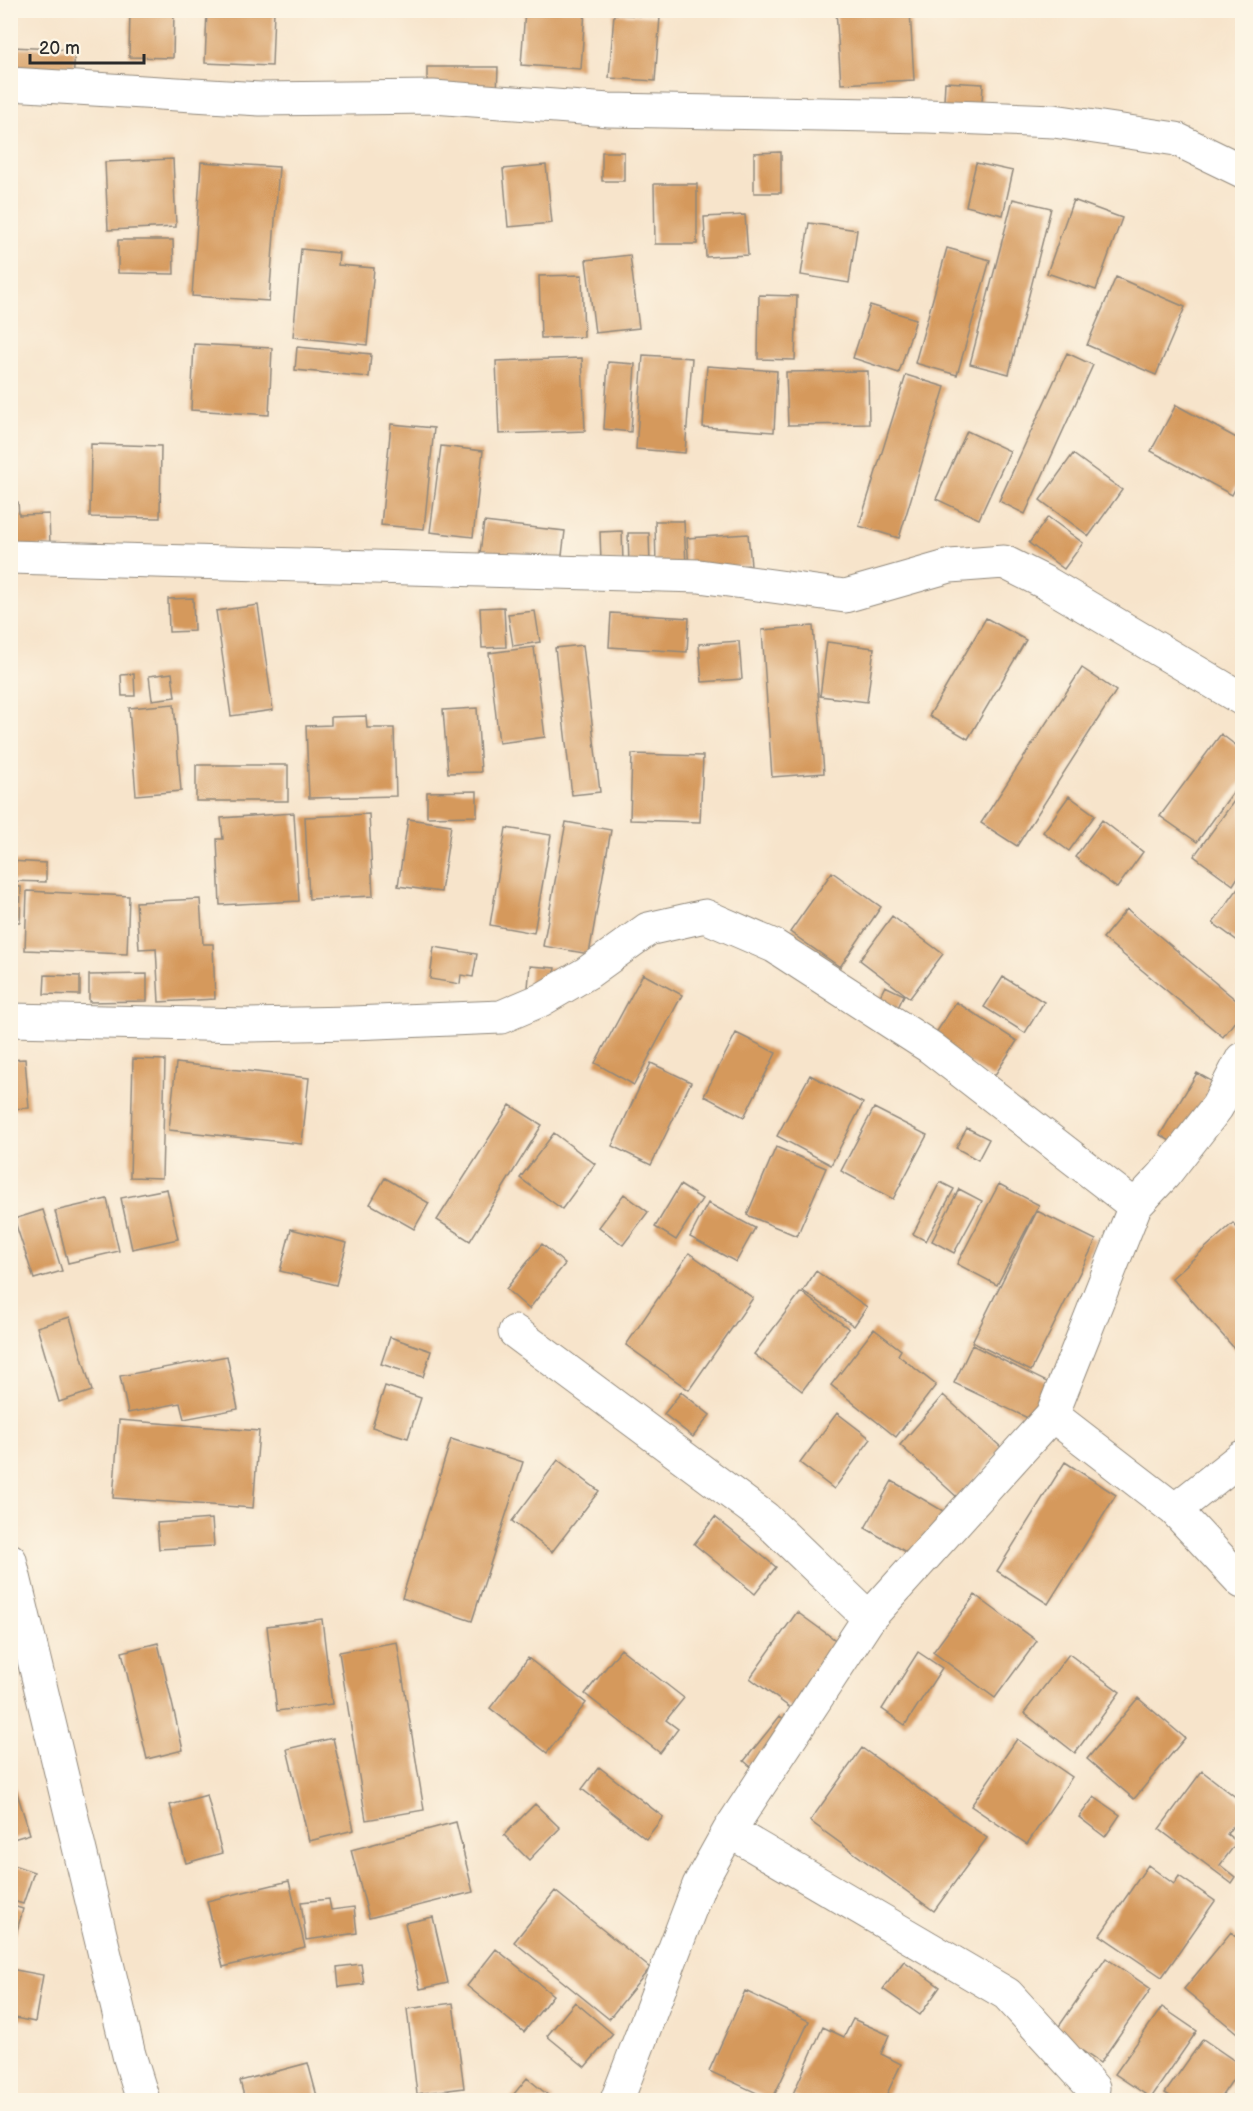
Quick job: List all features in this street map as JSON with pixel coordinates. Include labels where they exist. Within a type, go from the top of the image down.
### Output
[{"type":"street","points":[[10,84],[260,99],[433,97],[609,110],[927,116],[1054,121],[1176,138],[1242,171]]},
{"type":"street","points":[[10,557],[699,576],[845,596],[950,566],[1004,562],[1059,590],[1242,699]]},
{"type":"street","points":[[10,1020],[248,1025],[501,1017],[541,1000],[587,973],[648,929],[705,916],[774,946],[930,1047],[1135,1206]]},
{"type":"street","points":[[617,2100],[699,1885],[729,1831],[869,1618],[1052,1414],[1135,1206],[1164,1175],[1217,1107],[1242,1059]]},
{"type":"street","points":[[515,1332],[765,1518],[869,1618]]},
{"type":"street","points":[[1052,1414],[1175,1510],[1242,1582]]},
{"type":"street","points":[[1175,1510],[1242,1457]]},
{"type":"street","points":[[10,1560],[129,2055],[143,2100]]},
{"type":"street","points":[[729,1831],[1007,1994],[1093,2088],[1091,2100]]},
{"type":"building","points":[[130,10],[174,10],[173,58],[129,57]]},
{"type":"building","points":[[207,10],[274,10],[272,66],[205,63]]},
{"type":"building","points":[[525,10],[585,10],[581,69],[521,65]]},
{"type":"building","points":[[836,10],[910,10],[914,80],[841,84]]},
{"type":"building","points":[[614,14],[660,17],[655,81],[609,78]]},
{"type":"building","points":[[12,47],[75,50],[73,82],[11,78]]},
{"type":"building","points":[[427,67],[498,67],[497,94],[427,94]]},
{"type":"building","points":[[945,82],[983,84],[981,121],[943,120]]},
{"type":"building","points":[[602,152],[624,152],[624,181],[602,181]]},
{"type":"building","points":[[781,152],[781,193],[754,193],[754,153]]},
{"type":"building","points":[[173,159],[176,227],[108,230],[105,162]]},
{"type":"building","points":[[201,162],[279,167],[269,301],[192,296]]},
{"type":"building","points":[[976,163],[1013,171],[1003,215],[966,206]]},
{"type":"building","points":[[546,165],[552,223],[508,227],[503,169]]},
{"type":"building","points":[[654,184],[697,184],[697,244],[655,244]]},
{"type":"building","points":[[1013,199],[1051,208],[1009,374],[970,364]]},
{"type":"building","points":[[1073,200],[1122,218],[1096,290],[1047,273]]},
{"type":"building","points":[[745,215],[748,255],[706,257],[704,217]]},
{"type":"building","points":[[809,223],[857,230],[849,283],[801,275]]},
{"type":"building","points":[[118,240],[173,240],[174,274],[118,273]]},
{"type":"building","points":[[947,248],[990,260],[957,375],[915,363]]},
{"type":"building","points":[[301,249],[339,253],[338,265],[374,268],[367,345],[293,337]]},
{"type":"building","points":[[630,255],[639,328],[595,333],[586,260]]},
{"type":"building","points":[[582,275],[584,337],[541,338],[539,276]]},
{"type":"building","points":[[1116,277],[1185,307],[1156,375],[1087,345]]},
{"type":"building","points":[[759,295],[797,296],[795,360],[758,359]]},
{"type":"building","points":[[870,305],[916,319],[899,373],[853,358]]},
{"type":"building","points":[[194,344],[272,348],[269,415],[191,410]]},
{"type":"building","points":[[297,347],[371,354],[369,377],[295,370]]},
{"type":"building","points":[[1067,353],[1093,365],[1025,514],[999,501]]},
{"type":"building","points":[[643,355],[692,358],[685,453],[636,449]]},
{"type":"building","points":[[582,358],[585,431],[499,434],[496,361]]},
{"type":"building","points":[[608,362],[635,364],[631,432],[604,429]]},
{"type":"building","points":[[707,366],[777,371],[774,432],[703,427]]},
{"type":"building","points":[[868,371],[869,424],[788,425],[786,372]]},
{"type":"building","points":[[906,375],[945,387],[899,538],[859,526]]},
{"type":"building","points":[[1176,405],[1242,441],[1242,475],[1232,495],[1151,451]]},
{"type":"building","points":[[391,424],[434,428],[424,529],[381,525]]},
{"type":"building","points":[[967,431],[1010,451],[979,519],[936,499]]},
{"type":"building","points":[[91,444],[161,446],[160,518],[90,517]]},
{"type":"building","points":[[441,446],[483,451],[473,537],[430,532]]},
{"type":"building","points":[[1073,454],[1122,490],[1089,536],[1040,500]]},
{"type":"building","points":[[18,502],[19,515],[49,514],[50,546],[10,548],[10,503]]},
{"type":"building","points":[[1048,517],[1083,543],[1064,569],[1029,543]]},
{"type":"building","points":[[655,521],[684,521],[686,566],[656,567]]},
{"type":"building","points":[[484,522],[565,531],[561,563],[480,553]]},
{"type":"building","points":[[622,531],[623,562],[601,562],[600,532]]},
{"type":"building","points":[[628,533],[649,533],[650,565],[629,566]]},
{"type":"building","points":[[748,534],[751,565],[689,570],[687,538]]},
{"type":"building","points":[[193,598],[194,631],[169,632],[168,599]]},
{"type":"building","points":[[258,605],[273,710],[231,716],[216,611]]},
{"type":"building","points":[[504,607],[506,647],[482,648],[480,608]]},
{"type":"building","points":[[535,611],[540,642],[513,646],[508,614]]},
{"type":"building","points":[[611,613],[689,618],[687,652],[609,647]]},
{"type":"building","points":[[986,618],[1026,640],[968,739],[929,716]]},
{"type":"building","points":[[813,626],[824,773],[772,777],[762,630]]},
{"type":"building","points":[[739,641],[742,679],[702,682],[699,644]]},
{"type":"building","points":[[827,642],[874,648],[867,702],[820,696]]},
{"type":"building","points":[[583,645],[600,792],[572,795],[555,648]]},
{"type":"building","points":[[534,647],[545,737],[499,743],[489,653]]},
{"type":"building","points":[[1082,668],[1116,691],[1017,846],[981,823]]},
{"type":"building","points":[[172,673],[175,697],[152,700],[149,676]]},
{"type":"building","points":[[134,674],[135,696],[122,696],[121,675]]},
{"type":"building","points":[[174,704],[181,791],[136,795],[129,708]]},
{"type":"building","points":[[477,708],[481,772],[448,773],[443,710]]},
{"type":"building","points":[[366,716],[367,728],[394,728],[396,796],[309,798],[306,726],[331,725],[331,717]]},
{"type":"building","points":[[1221,734],[1242,750],[1242,780],[1197,842],[1160,816]]},
{"type":"building","points":[[632,754],[703,756],[700,822],[630,820]]},
{"type":"building","points":[[196,765],[288,765],[288,801],[196,801]]},
{"type":"building","points":[[1242,790],[1242,871],[1233,885],[1194,856]]},
{"type":"building","points":[[477,791],[477,816],[427,817],[427,792]]},
{"type":"building","points":[[1069,796],[1095,815],[1069,851],[1043,832]]},
{"type":"building","points":[[294,813],[299,901],[220,905],[217,839],[223,839],[221,818]]},
{"type":"building","points":[[369,814],[373,896],[309,899],[305,817]]},
{"type":"building","points":[[408,819],[451,825],[441,892],[398,886]]},
{"type":"building","points":[[1102,820],[1143,852],[1117,888],[1075,857]]},
{"type":"building","points":[[566,822],[611,830],[589,954],[543,946]]},
{"type":"building","points":[[506,828],[551,835],[534,933],[490,925]]},
{"type":"building","points":[[10,861],[46,863],[46,882],[10,881]]},
{"type":"building","points":[[832,872],[881,907],[840,967],[790,932]]},
{"type":"building","points":[[1242,883],[1242,944],[1213,923]]},
{"type":"building","points":[[10,886],[21,887],[20,922],[10,922]]},
{"type":"building","points":[[27,891],[129,896],[127,954],[25,950]]},
{"type":"building","points":[[200,899],[203,944],[213,944],[215,999],[159,1002],[156,948],[139,949],[136,902]]},
{"type":"building","points":[[1127,909],[1242,1005],[1242,1012],[1223,1037],[1103,938]]},
{"type":"building","points":[[892,916],[943,954],[910,998],[860,960]]},
{"type":"building","points":[[434,947],[477,954],[473,977],[461,975],[460,984],[430,979]]},
{"type":"building","points":[[530,966],[555,968],[551,999],[527,998]]},
{"type":"building","points":[[147,974],[147,1001],[89,1002],[89,975]]},
{"type":"building","points":[[643,974],[682,995],[634,1085],[595,1063]]},
{"type":"building","points":[[45,975],[80,976],[80,995],[44,994]]},
{"type":"building","points":[[1003,977],[1044,1002],[1025,1033],[984,1007]]},
{"type":"building","points":[[885,986],[904,995],[894,1016],[875,1006]]},
{"type":"building","points":[[956,1002],[1017,1041],[993,1078],[932,1039]]},
{"type":"building","points":[[736,1033],[776,1053],[744,1117],[704,1096]]},
{"type":"building","points":[[25,1059],[29,1108],[10,1109],[10,1060]]},
{"type":"building","points":[[133,1059],[165,1060],[162,1178],[130,1177]]},
{"type":"building","points":[[176,1063],[309,1078],[302,1144],[169,1130]]},
{"type":"building","points":[[651,1063],[691,1082],[651,1165],[612,1146]]},
{"type":"building","points":[[1197,1073],[1227,1090],[1190,1153],[1160,1135]]},
{"type":"building","points":[[810,1075],[863,1103],[831,1165],[777,1136]]},
{"type":"building","points":[[510,1105],[542,1125],[470,1241],[437,1220]]},
{"type":"building","points":[[874,1108],[927,1135],[893,1199],[841,1171]]},
{"type":"building","points":[[967,1128],[989,1139],[978,1160],[956,1148]]},
{"type":"building","points":[[554,1133],[595,1164],[562,1209],[520,1178]]},
{"type":"building","points":[[776,1147],[826,1168],[797,1236],[747,1215]]},
{"type":"building","points":[[385,1178],[429,1203],[414,1229],[370,1204]]},
{"type":"building","points":[[940,1182],[954,1189],[926,1241],[913,1234]]},
{"type":"building","points":[[999,1184],[1039,1205],[997,1285],[957,1264]]},
{"type":"building","points":[[680,1185],[702,1199],[676,1240],[655,1227]]},
{"type":"building","points":[[167,1189],[178,1239],[132,1249],[121,1198]]},
{"type":"building","points":[[959,1189],[982,1201],[954,1253],[932,1241]]},
{"type":"building","points":[[624,1194],[648,1212],[623,1245],[599,1227]]},
{"type":"building","points":[[107,1199],[119,1251],[68,1263],[55,1211]]},
{"type":"building","points":[[708,1203],[755,1228],[736,1262],[690,1237]]},
{"type":"building","points":[[43,1210],[62,1271],[34,1279],[14,1219]]},
{"type":"building","points":[[1037,1211],[1096,1240],[1031,1371],[972,1342]]},
{"type":"building","points":[[1233,1223],[1242,1234],[1242,1357],[1172,1278]]},
{"type":"building","points":[[291,1229],[347,1243],[336,1285],[280,1271]]},
{"type":"building","points":[[542,1244],[565,1264],[529,1309],[506,1289]]},
{"type":"building","points":[[689,1253],[753,1298],[689,1390],[626,1345]]},
{"type":"building","points":[[816,1271],[867,1307],[854,1326],[803,1291]]},
{"type":"building","points":[[801,1292],[849,1329],[802,1391],[754,1354]]},
{"type":"building","points":[[70,1317],[92,1391],[59,1402],[37,1327]]},
{"type":"building","points":[[874,1329],[901,1350],[898,1355],[936,1385],[896,1437],[831,1385]]},
{"type":"building","points":[[390,1337],[431,1351],[423,1377],[381,1364]]},
{"type":"building","points":[[972,1345],[1051,1384],[1034,1421],[954,1383]]},
{"type":"building","points":[[227,1356],[238,1409],[184,1419],[180,1403],[128,1413],[120,1376]]},
{"type":"building","points":[[385,1386],[421,1398],[408,1438],[372,1427]]},
{"type":"building","points":[[681,1392],[710,1415],[693,1437],[664,1414]]},
{"type":"building","points":[[943,1395],[1002,1448],[958,1498],[900,1445]]},
{"type":"building","points":[[837,1413],[871,1439],[834,1489],[800,1463]]},
{"type":"building","points":[[119,1420],[259,1431],[253,1508],[113,1498]]},
{"type":"building","points":[[451,1439],[523,1462],[472,1621],[402,1598]]},
{"type":"building","points":[[558,1460],[599,1491],[552,1552],[512,1521]]},
{"type":"building","points":[[1065,1462],[1116,1495],[1048,1604],[997,1571]]},
{"type":"building","points":[[892,1481],[955,1518],[928,1565],[865,1528]]},
{"type":"building","points":[[715,1517],[776,1567],[755,1594],[694,1544]]},
{"type":"building","points":[[212,1519],[214,1546],[159,1549],[157,1523]]},
{"type":"building","points":[[975,1595],[1037,1641],[995,1698],[933,1652]]},
{"type":"building","points":[[797,1612],[856,1655],[808,1721],[750,1678]]},
{"type":"building","points":[[322,1619],[332,1704],[277,1711],[267,1626]]},
{"type":"building","points":[[397,1642],[424,1810],[366,1820],[339,1652]]},
{"type":"building","points":[[158,1643],[183,1750],[147,1759],[122,1652]]},
{"type":"building","points":[[621,1649],[684,1698],[666,1720],[678,1729],[660,1753],[585,1694]]},
{"type":"building","points":[[918,1652],[942,1668],[905,1725],[882,1709]]},
{"type":"building","points":[[1069,1654],[1120,1692],[1075,1753],[1024,1713]]},
{"type":"building","points":[[528,1658],[586,1703],[547,1753],[490,1708]]},
{"type":"building","points":[[1138,1698],[1185,1738],[1134,1799],[1087,1759]]},
{"type":"building","points":[[780,1716],[804,1736],[768,1781],[744,1761]]},
{"type":"building","points":[[333,1738],[354,1830],[309,1841],[287,1749]]},
{"type":"building","points":[[1017,1739],[1072,1777],[1027,1844],[971,1806]]},
{"type":"building","points":[[862,1748],[987,1838],[934,1911],[810,1821]]},
{"type":"building","points":[[599,1767],[663,1817],[646,1839],[582,1789]]},
{"type":"building","points":[[10,1771],[30,1834],[10,1840]]},
{"type":"building","points":[[1202,1771],[1242,1802],[1242,1813],[1227,1834],[1237,1842],[1220,1865],[1235,1877],[1231,1883],[1159,1829]]},
{"type":"building","points":[[207,1795],[222,1853],[186,1863],[170,1805]]},
{"type":"building","points":[[1094,1797],[1120,1815],[1105,1837],[1079,1817]]},
{"type":"building","points":[[535,1804],[560,1828],[529,1860],[504,1835]]},
{"type":"building","points":[[456,1822],[473,1892],[369,1918],[351,1850]]},
{"type":"building","points":[[10,1864],[34,1872],[23,1904],[10,1900]]},
{"type":"building","points":[[1148,1865],[1174,1884],[1179,1876],[1215,1901],[1162,1977],[1100,1935]]},
{"type":"building","points":[[289,1881],[305,1947],[223,1967],[207,1901]]},
{"type":"building","points":[[555,1891],[650,1968],[609,2019],[514,1942]]},
{"type":"building","points":[[329,1899],[331,1910],[354,1907],[357,1933],[306,1940],[301,1902]]},
{"type":"building","points":[[10,1905],[23,1909],[16,1934],[10,1932]]},
{"type":"building","points":[[433,1917],[448,1983],[420,1989],[405,1923]]},
{"type":"building","points":[[1231,1932],[1242,1942],[1242,2026],[1237,2033],[1184,1989]]},
{"type":"building","points":[[496,1949],[553,1995],[524,2032],[467,1986]]},
{"type":"building","points":[[1106,1958],[1151,1989],[1100,2063],[1055,2032]]},
{"type":"building","points":[[904,1961],[940,1987],[920,2015],[883,1989]]},
{"type":"building","points":[[361,1964],[364,1984],[339,1987],[337,1967]]},
{"type":"building","points":[[10,1969],[43,1975],[35,2022],[10,2017]]},
{"type":"building","points":[[745,1991],[809,2021],[772,2100],[709,2071]]},
{"type":"building","points":[[575,2002],[613,2034],[585,2067],[547,2036]]},
{"type":"building","points":[[453,2003],[464,2088],[417,2094],[407,2009]]},
{"type":"building","points":[[1162,2007],[1197,2031],[1151,2098],[1115,2074]]},
{"type":"building","points":[[853,2019],[889,2035],[881,2054],[901,2064],[884,2100],[801,2100],[792,2096],[823,2027],[844,2037]]},
{"type":"building","points":[[1203,2039],[1242,2066],[1219,2100],[1176,2100],[1165,2093]]},
{"type":"building","points":[[308,2063],[318,2100],[245,2100],[240,2081]]},
{"type":"building","points":[[527,2078],[554,2100],[509,2100]]},
{"type":"building","points":[[1242,2082],[1242,2100],[1230,2100]]}]
